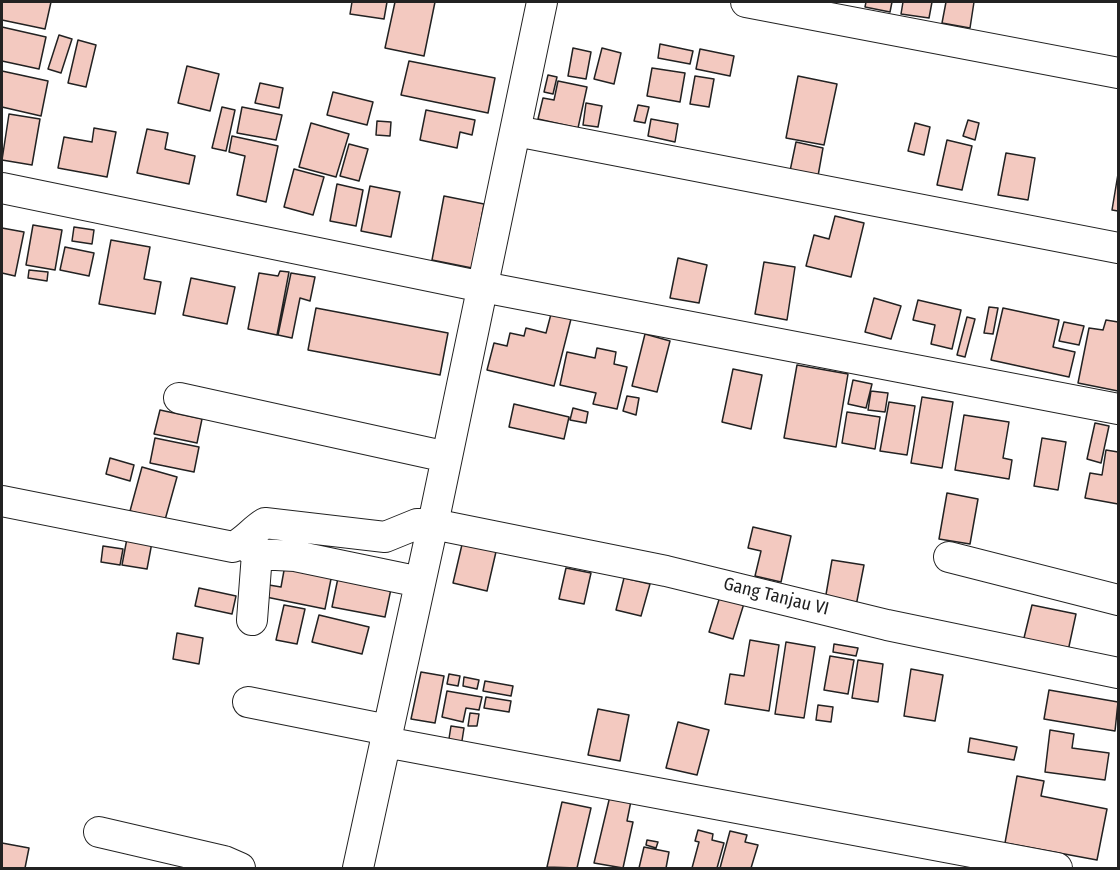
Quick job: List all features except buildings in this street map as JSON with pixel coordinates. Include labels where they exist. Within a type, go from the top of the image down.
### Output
[{"type":"street","points":[[358,868],[433,524],[542,2]]},
{"type":"street","points":[[746,2],[1119,73]]},
{"type":"street","points":[[516,131],[1119,248]]},
{"type":"street","points":[[2,188],[483,287],[1119,409]]},
{"type":"street","points":[[179,398],[447,457]]},
{"type":"street","points":[[2,501],[222,546],[295,556],[420,582]]},
{"type":"street","points":[[252,621],[250,549],[257,527],[265,523],[385,537],[417,524],[433,524]]},
{"type":"street","name":"Gang Tanjau VI","points":[[433,524],[666,571],[887,625],[1119,673]]},
{"type":"street","points":[[949,557],[1119,600]]},
{"type":"street","points":[[248,702],[386,736],[1024,865],[1057,868]]},
{"type":"street","points":[[99,832],[224,861],[240,868]]}]
